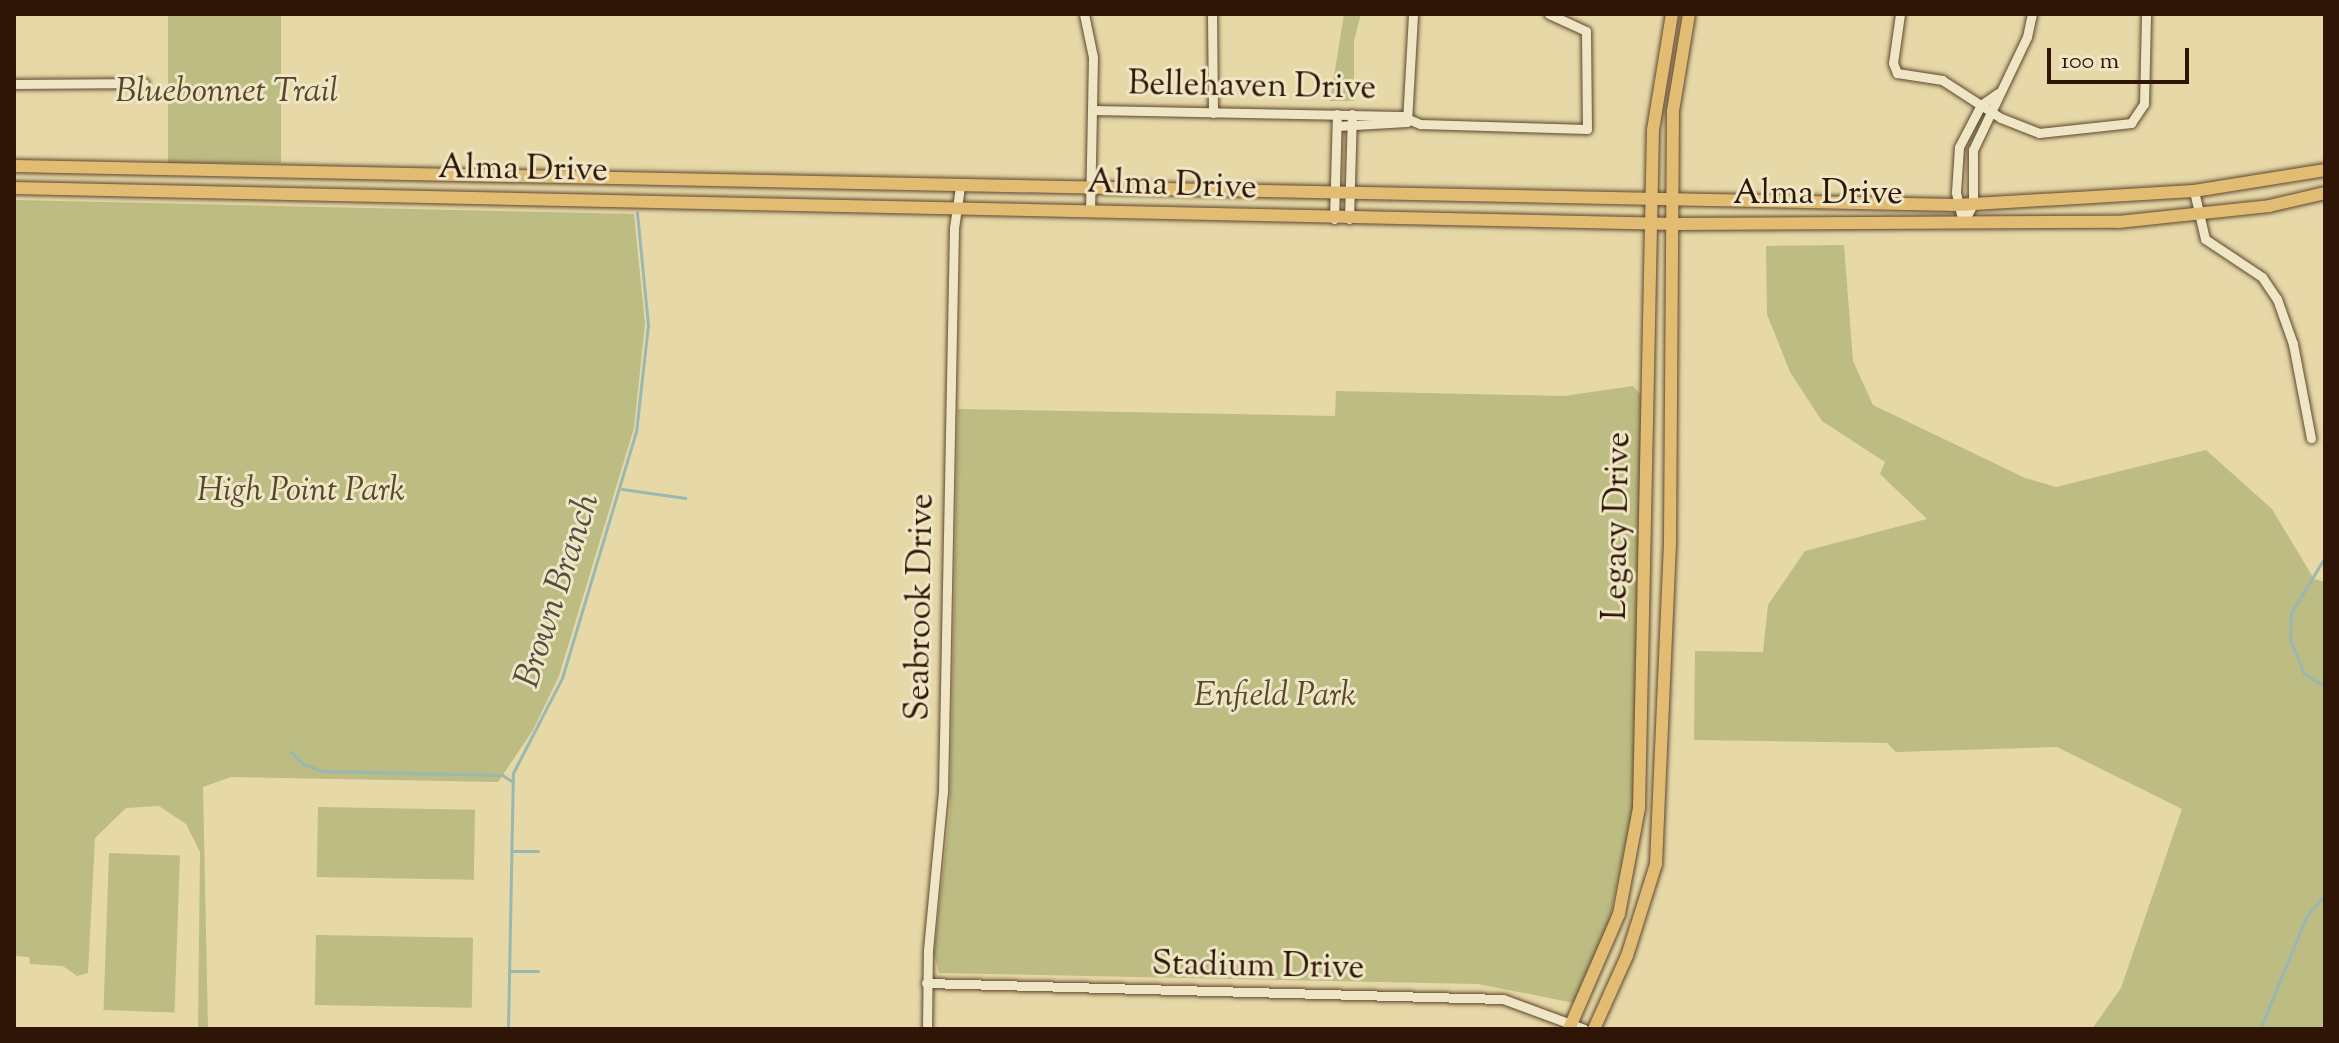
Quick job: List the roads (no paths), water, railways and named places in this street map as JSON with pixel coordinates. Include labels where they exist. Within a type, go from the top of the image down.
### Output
[{"type":"main road","name":"Legacy Drive","points":[[1575,1027],[1601,966],[1633,860],[1640,782],[1651,198],[1657,84],[1672,14]]},
{"type":"main road","name":"Legacy Drive","points":[[1594,1029],[1627,956],[1656,864],[1670,540],[1676,82],[1689,14]]},
{"type":"main road","name":"Alma Drive","points":[[14,166],[1957,205],[2194,191],[2325,170]]},
{"type":"main road","points":[[216,169],[216,192]]},
{"type":"main road","points":[[732,182],[734,202]]},
{"type":"main road","name":"Alma Drive","points":[[14,188],[1674,224],[2118,222],[2198,215],[2325,193]]},
{"type":"main road","points":[[1466,195],[1468,220]]},
{"type":"main road","points":[[1839,201],[1839,221]]},
{"type":"main road","points":[[1649,383],[1672,383]]},
{"type":"main road","points":[[1646,542],[1670,540]]},
{"type":"street","points":[[1084,14],[1093,57],[1090,210]]},
{"type":"street","points":[[1212,14],[1213,113]]},
{"type":"street","points":[[1407,122],[1413,14]]},
{"type":"street","name":"Bellehaven Drive","points":[[1337,126],[1407,122],[1589,127],[1586,31],[1549,14]]},
{"type":"street","points":[[1900,14],[1893,63],[1897,73],[1942,80],[2020,128],[2060,132],[2131,123],[2141,109],[2146,14]]},
{"type":"street","points":[[1963,223],[1973,204],[1973,150],[2027,37],[2032,14]]},
{"type":"street","points":[[14,84],[144,83]]},
{"type":"street","points":[[1963,223],[1957,205],[1959,147],[1981,105],[1998,93]]},
{"type":"street","name":"Bellehaven Drive","points":[[1093,110],[1352,114],[1401,116],[1407,122]]},
{"type":"street","points":[[1334,219],[1337,114]]},
{"type":"street","points":[[1349,219],[1352,114]]},
{"type":"street","name":"Seabrook Drive","points":[[927,1029],[926,983],[942,803],[957,207],[960,187]]},
{"type":"street","points":[[2194,191],[2205,239],[2262,277],[2277,299],[2296,355],[2311,438]]},
{"type":"street","name":"Stadium Drive","points":[[926,983],[1503,999],[1575,1027]]},
{"type":"waterway","name":"Brown Branch","points":[[508,1029],[513,773],[562,678],[636,432],[648,325],[637,213]]},
{"type":"waterway","points":[[622,489],[685,498]]},
{"type":"waterway","points":[[2325,557],[2291,613],[2290,639],[2304,674],[2325,686]]},
{"type":"waterway","points":[[291,752],[303,764],[322,771],[502,775],[513,782]]},
{"type":"waterway","points":[[511,851],[538,851]]},
{"type":"waterway","points":[[2260,1029],[2307,915],[2325,895]]},
{"type":"waterway","points":[[510,971],[538,971]]},
{"type":"park label","name":"Bluebonnet Trail","points":[[227,93]]},
{"type":"park label","name":"High Point Park","points":[[301,492]]},
{"type":"park label","name":"Enfield Park","points":[[1275,697]]}]
